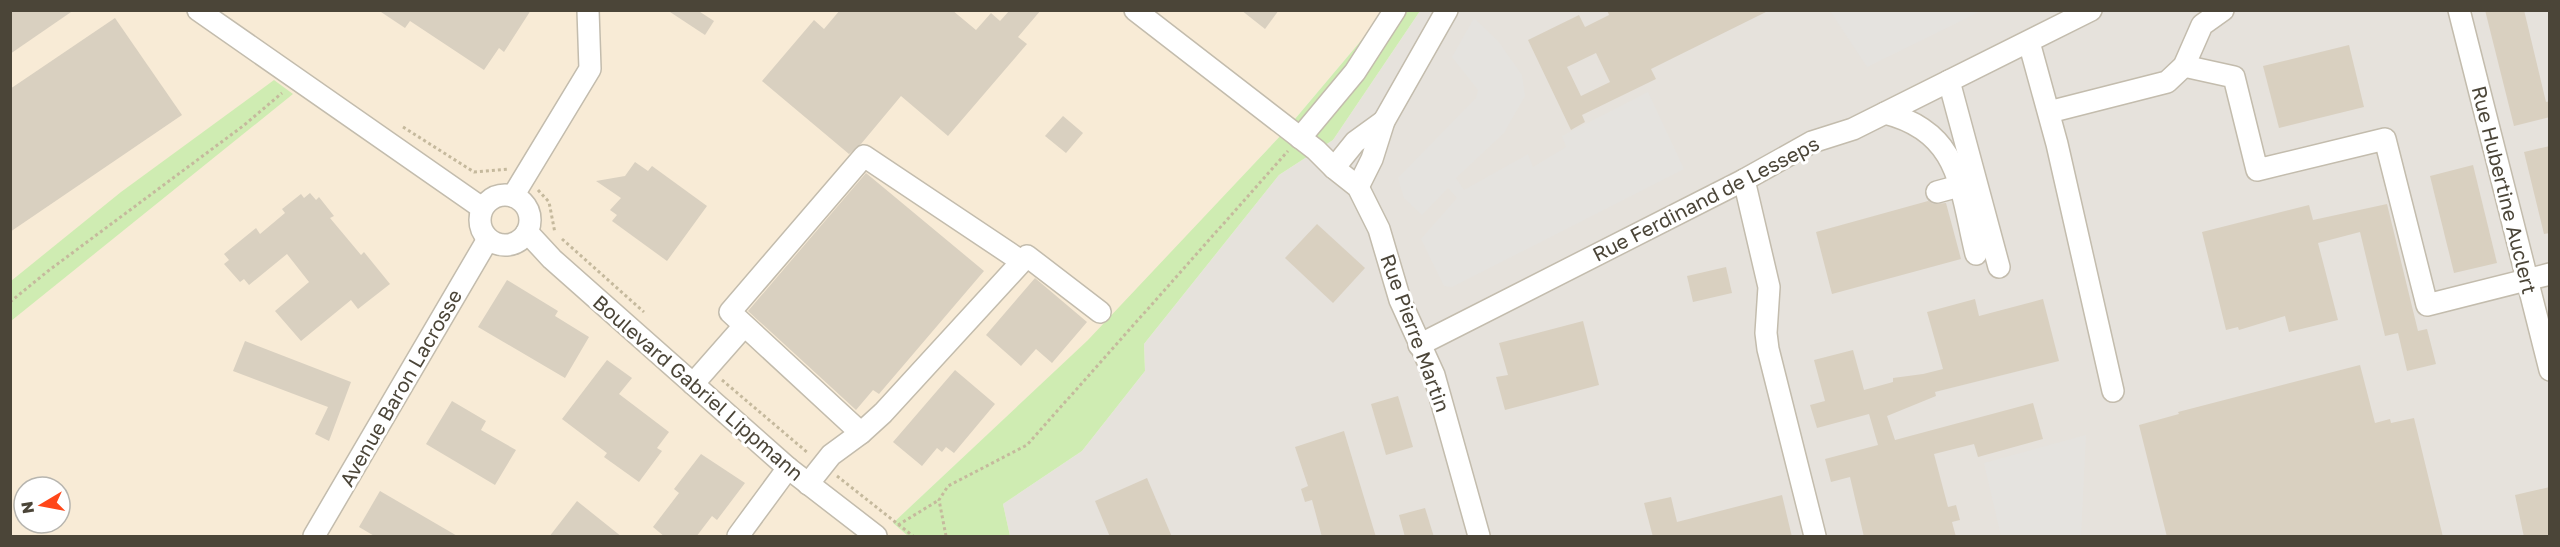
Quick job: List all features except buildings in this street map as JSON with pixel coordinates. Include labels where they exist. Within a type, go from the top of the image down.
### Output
[{"type":"street","points":[[198,10],[482,208]]},
{"type":"street","points":[[513,196],[590,69],[588,10]]},
{"type":"street","name":"Rue Pierre Martin","points":[[1135,10],[1307,144],[1358,187],[1379,229],[1400,300],[1434,375],[1479,537]]},
{"type":"street","points":[[1307,144],[1395,10]]},
{"type":"street","points":[[1358,187],[1372,159],[1384,121],[1447,10]]},
{"type":"street","name":"Rue Ferdinand de Lesseps","points":[[1419,345],[1744,180],[1812,142],[1853,129],[2091,10]]},
{"type":"street","points":[[2049,112],[2167,82],[2184,66],[2202,26],[2223,10]]},
{"type":"street","name":"Rue Hubertine Auclert","points":[[2459,10],[2550,370]]},
{"type":"street","points":[[2029,42],[2049,112],[2113,391]]},
{"type":"street","points":[[2184,66],[2234,77],[2257,170],[2385,138],[2427,305],[2550,274]]},
{"type":"street","points":[[1949,81],[1999,267]]},
{"type":"street","points":[[1885,113],[1916,123],[1932,134],[1946,151],[1959,186],[1976,254]]},
{"type":"street","points":[[1334,168],[1355,142],[1384,121]]},
{"type":"street","points":[[861,433],[730,312],[864,156],[1022,261]]},
{"type":"street","points":[[1744,180],[1769,287],[1766,333],[1768,349],[1815,537]]},
{"type":"street","points":[[1937,192],[1959,186]]},
{"type":"street","points":[[499,195],[513,196],[521,200],[530,215],[527,232],[516,242],[501,245],[488,239],[480,224],[482,208],[486,202],[499,195]]},
{"type":"street","name":"Boulevard Gabriel Lippmann","points":[[527,232],[552,259],[788,468],[876,537]]},
{"type":"street","name":"Avenue Baron Lacrosse","points":[[314,537],[488,239]]},
{"type":"street","points":[[808,484],[831,455],[883,413],[1027,256],[1100,312]]},
{"type":"street","points":[[693,384],[744,326]]},
{"type":"street","points":[[738,537],[788,468]]},
{"type":"path","points":[[10,303],[48,271],[243,126],[295,78]]},
{"type":"path","points":[[898,525],[939,500],[948,486],[1027,445],[1307,144]]},
{"type":"path","points":[[939,500],[946,537]]},
{"type":"shaded area","points":[[10,11],[1386,11],[1284,132],[1097,332],[893,523],[908,536],[11,536]]},
{"type":"shaded area","points":[[1420,11],[2549,11],[2549,536],[1010,536],[1003,504],[1082,451],[1145,371],[1144,344],[1279,175],[1333,140]]},
{"type":"shaded area","points":[[1830,11],[1981,11],[1867,67]]},
{"type":"shaded area","points":[[1474,18],[1498,41],[1522,75],[1525,96],[1504,133],[1456,178],[1464,190],[1528,154],[1533,167],[1566,147],[1562,136],[1648,92],[1684,169],[1452,287],[1444,286],[1421,239],[1457,198],[1448,188],[1422,215],[1404,198],[1398,178],[1476,98],[1478,90],[1452,57]]},
{"type":"shaded area","points":[[2086,435],[2081,536],[2001,536],[1984,463]]},
{"type":"green space","points":[[1386,11],[1420,11],[1333,140],[1279,175],[1144,344],[1145,371],[1082,451],[1003,504],[1010,536],[908,536],[893,523],[1088,340],[1284,132]]},
{"type":"green space","points":[[274,80],[293,94],[11,321],[11,281],[121,192]]}]
